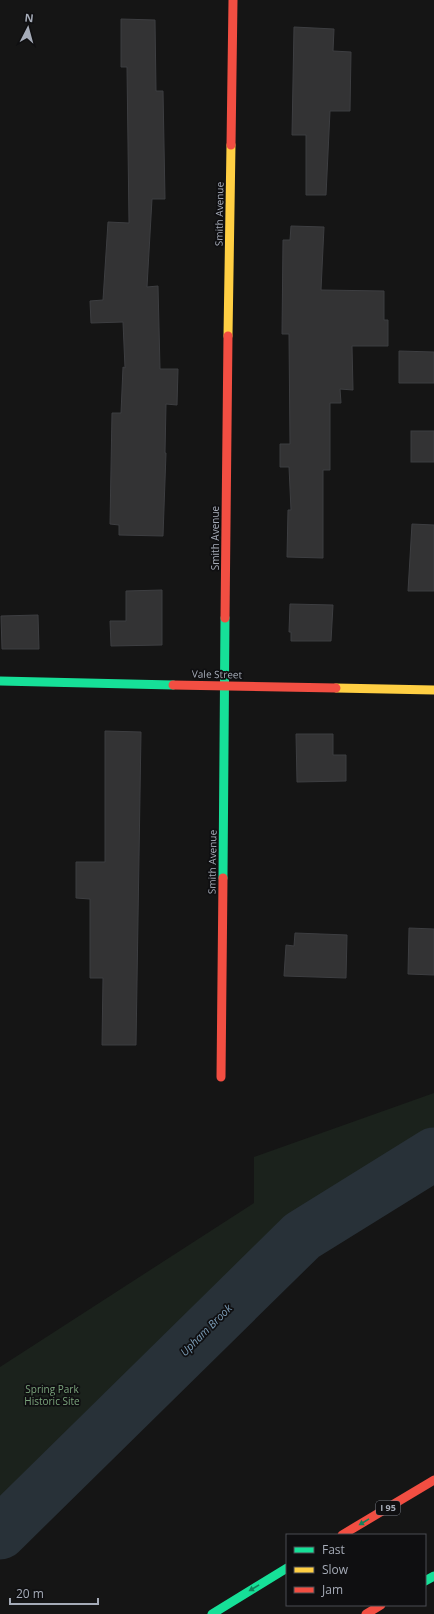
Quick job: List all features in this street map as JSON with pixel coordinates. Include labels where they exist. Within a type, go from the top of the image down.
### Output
[{"type":"main road","name":"Smith Avenue","points":[[221,1076],[226,489],[233,0]]},
{"type":"main road","name":"Vale Street","points":[[0,681],[434,690]]},
{"type":"main road","name":"I 95","points":[[344,1534],[434,1480]]},
{"type":"main road","points":[[212,1614],[286,1569]]},
{"type":"main road","points":[[366,1614],[379,1606]]},
{"type":"green space","name":"Spring Park Historic Site","points":[[434,1093],[434,1139],[427,1140],[361,1194],[306,1235],[251,1298],[215,1334],[141,1392],[96,1421],[47,1487],[0,1536],[0,1367],[254,1203],[254,1157]]},
{"type":"building","points":[[121,19],[155,20],[156,91],[163,91],[165,199],[152,199],[147,287],[158,286],[160,369],[178,369],[177,405],[166,404],[163,536],[119,535],[119,525],[110,524],[112,413],[121,413],[123,367],[125,368],[123,322],[91,323],[90,301],[103,300],[108,222],[129,223],[127,67],[121,67]]},
{"type":"building","points":[[294,27],[334,29],[333,51],[351,52],[350,111],[330,111],[326,195],[306,195],[306,135],[292,135]]},
{"type":"building","points":[[291,226],[324,227],[321,290],[384,291],[384,320],[388,320],[388,346],[352,346],[353,390],[340,389],[341,403],[330,403],[330,470],[323,470],[323,558],[287,557],[288,510],[291,510],[289,467],[280,467],[280,444],[290,444],[289,334],[282,334],[283,240],[290,240]]},
{"type":"building","points":[[399,351],[434,352],[434,383],[399,383]]},
{"type":"building","points":[[411,431],[434,431],[434,462],[411,462]]},
{"type":"building","points":[[412,524],[434,525],[434,591],[408,591]]},
{"type":"building","points":[[162,590],[162,645],[111,646],[110,621],[126,621],[126,591]]},
{"type":"building","points":[[290,604],[333,605],[331,641],[291,641],[291,632],[289,632]]},
{"type":"building","points":[[38,615],[39,649],[2,649],[1,616]]},
{"type":"building","points":[[105,731],[141,732],[136,1045],[102,1045],[103,978],[90,978],[90,899],[76,898],[76,862],[105,862]]},
{"type":"building","points":[[296,734],[333,734],[333,755],[346,755],[346,781],[297,782]]},
{"type":"building","points":[[409,928],[434,929],[434,975],[408,974]]},
{"type":"building","points":[[295,933],[347,935],[346,978],[284,976],[286,945],[294,946]]},
{"type":"waterway","name":"Upham Brook","points":[[0,1533],[302,1236],[434,1154]]},
{"type":"traffic: fast","points":[[223,878],[225,618]]},
{"type":"traffic: fast","points":[[0,681],[173,685]]},
{"type":"traffic: fast","points":[[212,1614],[286,1569]]},
{"type":"traffic: fast","points":[[426,1580],[434,1576]]},
{"type":"traffic: slow","points":[[228,336],[231,145]]},
{"type":"traffic: slow","points":[[336,688],[434,690]]},
{"type":"traffic: jam","points":[[231,145],[233,0]]},
{"type":"traffic: jam","points":[[225,618],[228,336]]},
{"type":"traffic: jam","points":[[173,685],[336,688]]},
{"type":"traffic: jam","points":[[221,1077],[223,878]]},
{"type":"traffic: jam","points":[[344,1534],[434,1480]]},
{"type":"traffic: jam","points":[[366,1614],[379,1606]]}]
